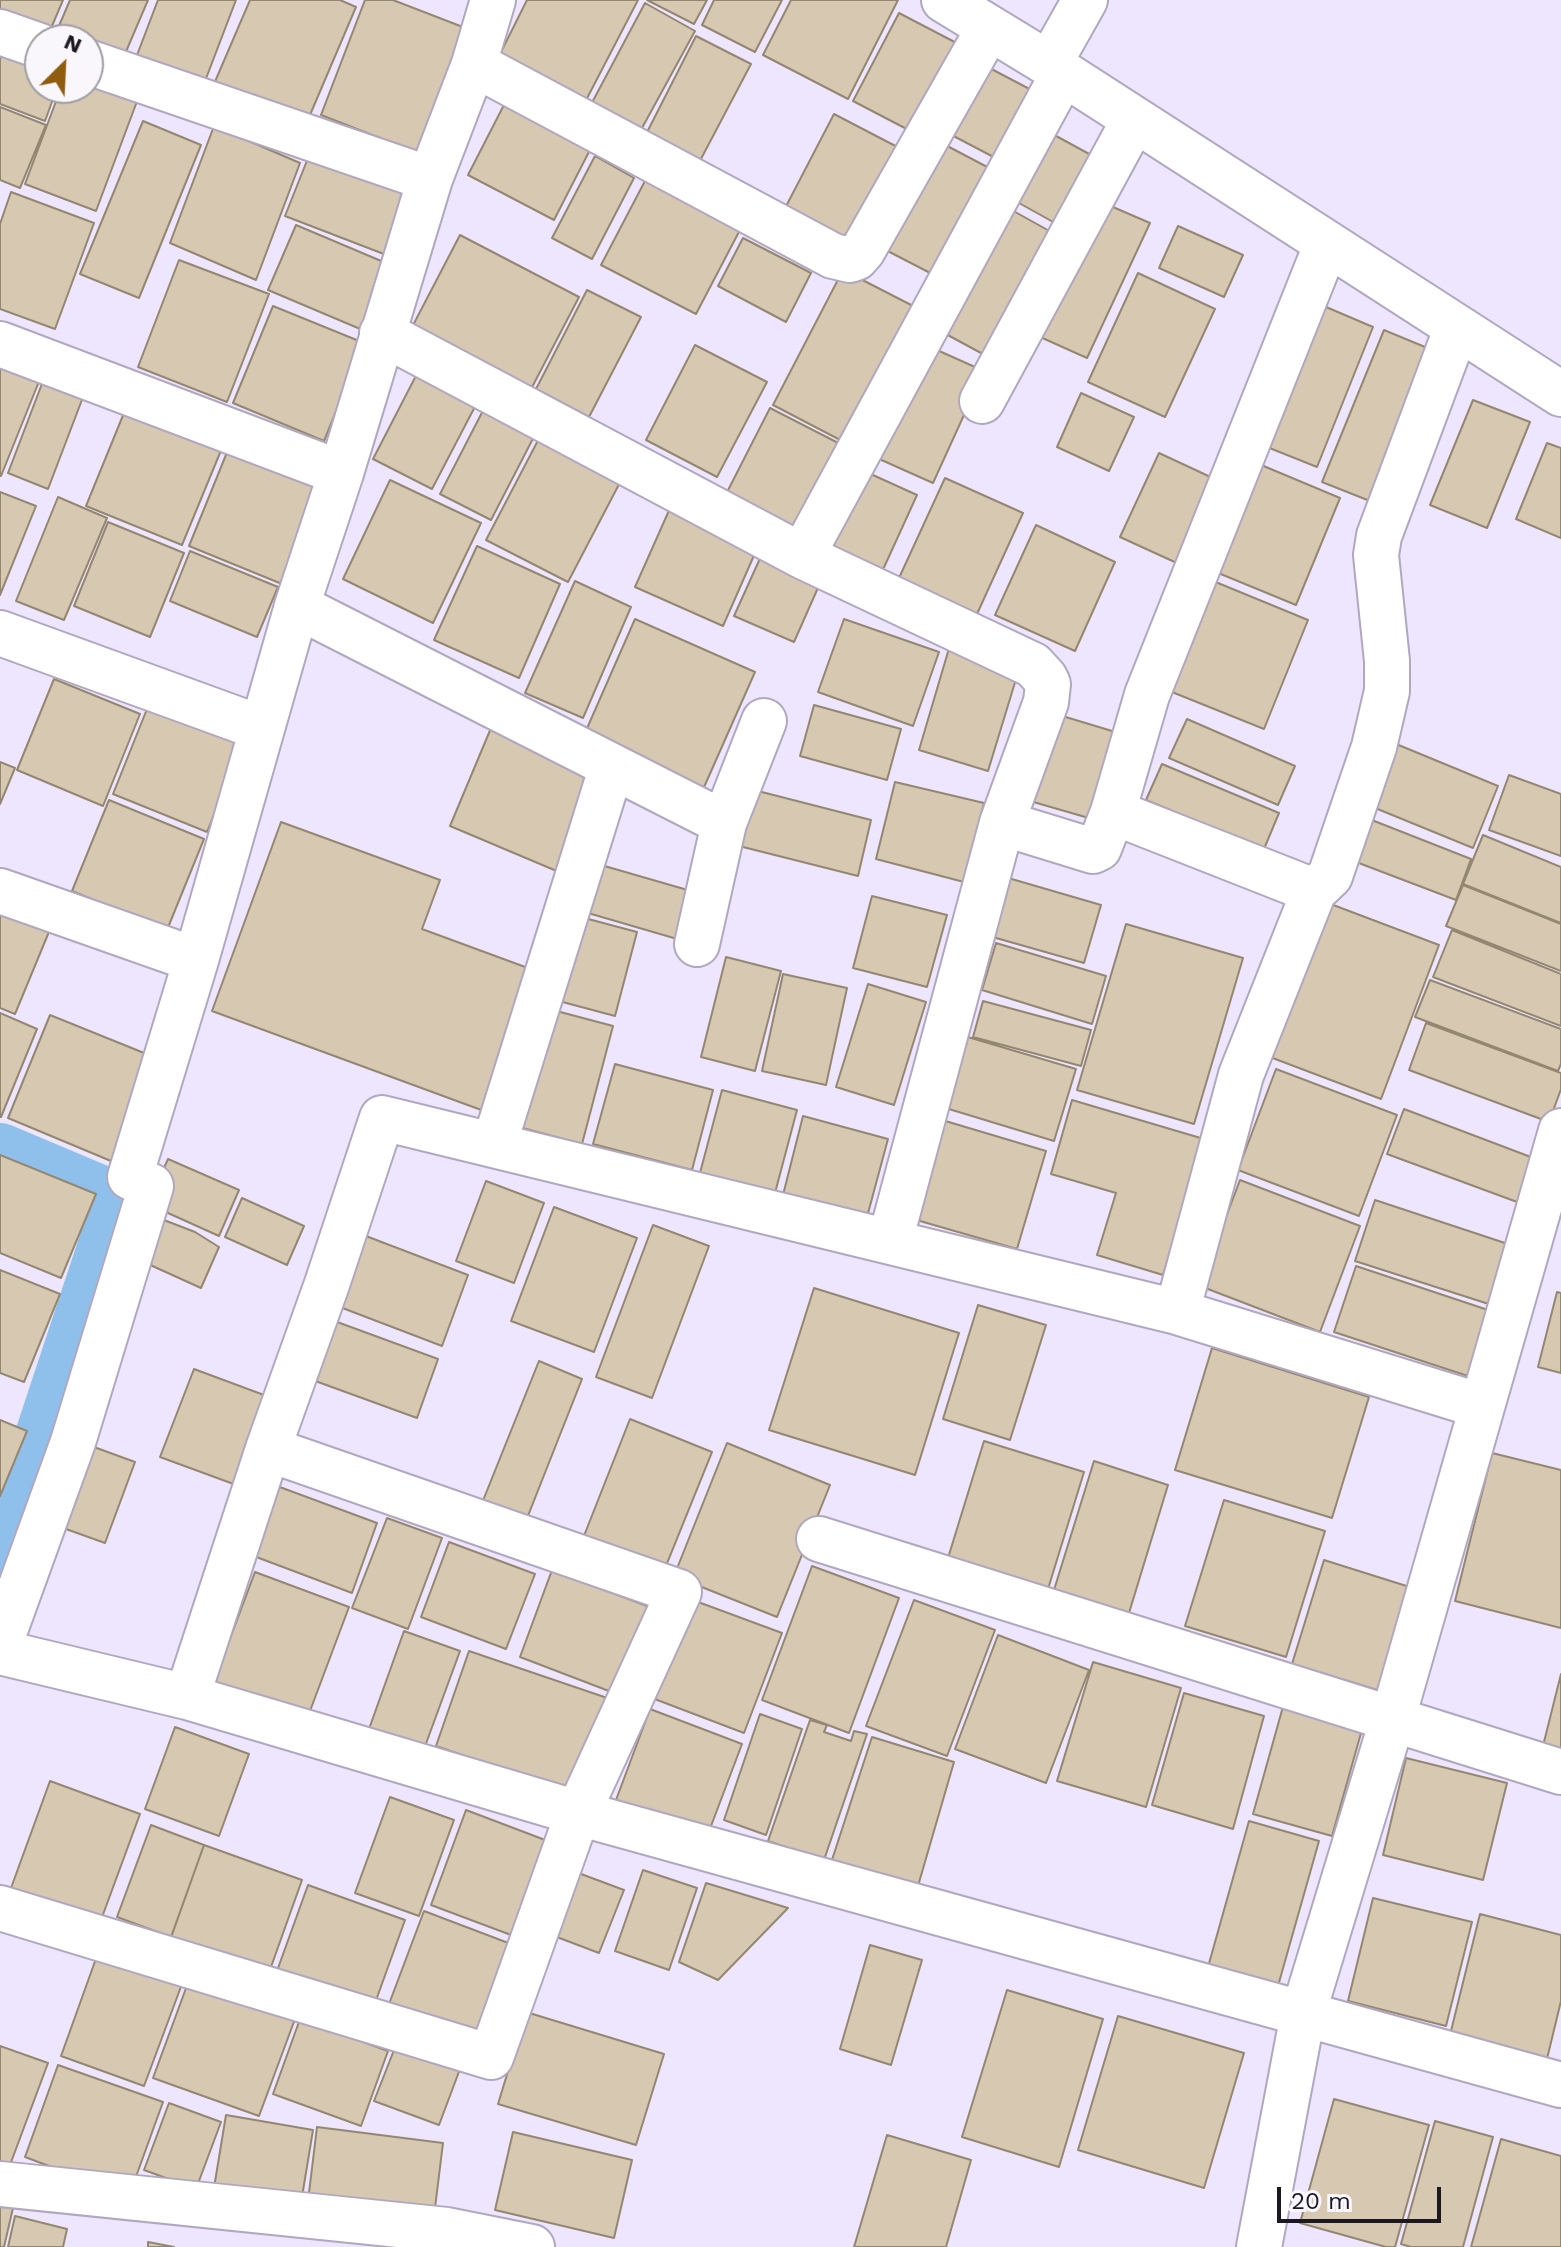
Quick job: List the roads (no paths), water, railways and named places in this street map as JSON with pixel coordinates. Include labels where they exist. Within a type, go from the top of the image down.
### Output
[{"type":"street","points":[[0,1644],[73,1442],[151,1186],[130,1177],[196,960],[297,606],[341,473],[430,179],[474,64],[493,0]]},
{"type":"street","points":[[944,0],[1561,394]]},
{"type":"street","points":[[802,556],[1056,69],[1085,0]]},
{"type":"street","points":[[474,64],[833,256],[850,260],[863,250],[989,28]]},
{"type":"street","points":[[0,32],[24,40]]},
{"type":"street","points":[[104,67],[430,179]]},
{"type":"street","points":[[982,401],[1134,120]]},
{"type":"street","points":[[1002,823],[1093,851],[1099,848],[1113,812],[1147,695],[1327,243]]},
{"type":"street","points":[[1177,1312],[1241,1075],[1314,891],[1330,876],[1374,747],[1387,691],[1387,661],[1376,555],[1379,536],[1457,327]]},
{"type":"street","points":[[382,333],[802,556],[1040,670],[1048,684],[1046,702],[1002,823],[890,1241]]},
{"type":"street","points":[[0,344],[341,473]]},
{"type":"street","points":[[297,606],[724,823]]},
{"type":"street","points":[[0,633],[261,728]]},
{"type":"street","points":[[697,944],[724,823],[764,721]]},
{"type":"street","points":[[494,1145],[612,766]]},
{"type":"street","points":[[1113,812],[1314,891]]},
{"type":"street","points":[[0,891],[196,960]]},
{"type":"street","points":[[187,1697],[382,1118],[1177,1312],[1481,1406]]},
{"type":"street","points":[[1259,2247],[1303,2014],[1392,1721],[1561,1131]]},
{"type":"street","points":[[0,1908],[491,2057],[578,1813],[679,1592],[268,1449]]},
{"type":"street","points":[[819,1539],[1561,1772]]},
{"type":"street","points":[[0,1652],[187,1697],[578,1813],[1561,2085]]},
{"type":"street","points":[[0,2184],[532,2247]]},
{"type":"waterway","points":[[0,1152],[121,1203],[0,1569]]}]
